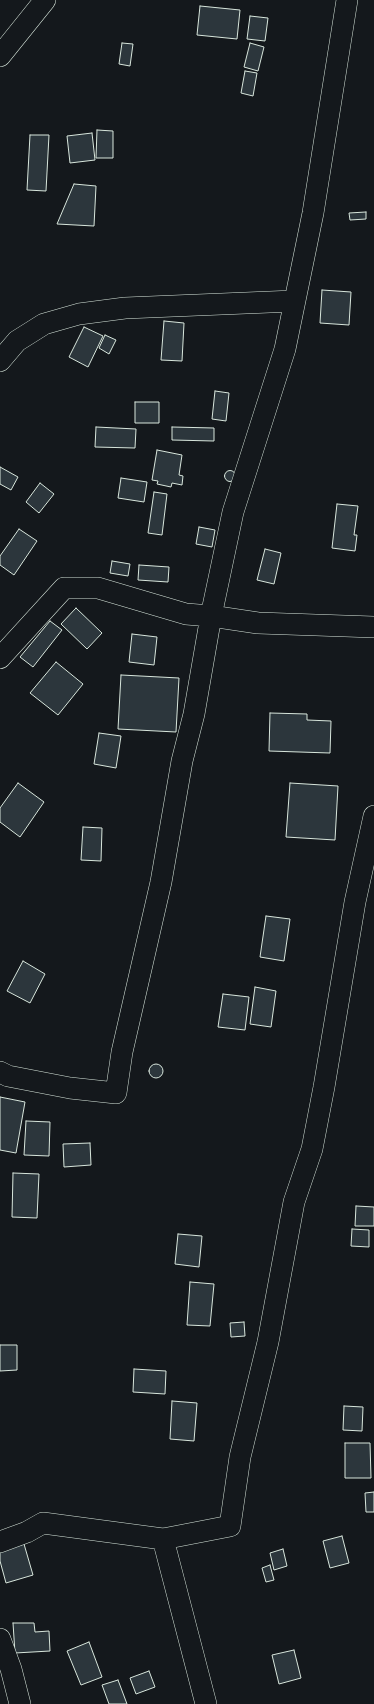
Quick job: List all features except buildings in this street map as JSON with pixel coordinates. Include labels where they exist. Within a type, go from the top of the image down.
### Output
[{"type":"street","points":[[0,56],[45,0]]},
{"type":"street","points":[[0,1072],[8,1076],[70,1088],[116,1093],[125,1037],[161,882],[182,761],[194,714],[211,616],[233,512],[285,349],[313,213],[347,0]]},
{"type":"street","points":[[0,361],[17,341],[44,324],[79,314],[125,308],[294,302]]},
{"type":"street","points":[[0,658],[64,588],[98,588],[186,614],[258,623],[374,628]]},
{"type":"street","points":[[0,1542],[27,1532],[43,1523],[163,1539],[230,1526],[240,1456],[268,1342],[294,1202],[313,1142],[355,902],[374,816]]},
{"type":"street","points":[[163,1539],[206,1704]]},
{"type":"street","points":[[0,1639],[11,1669],[20,1704]]}]
